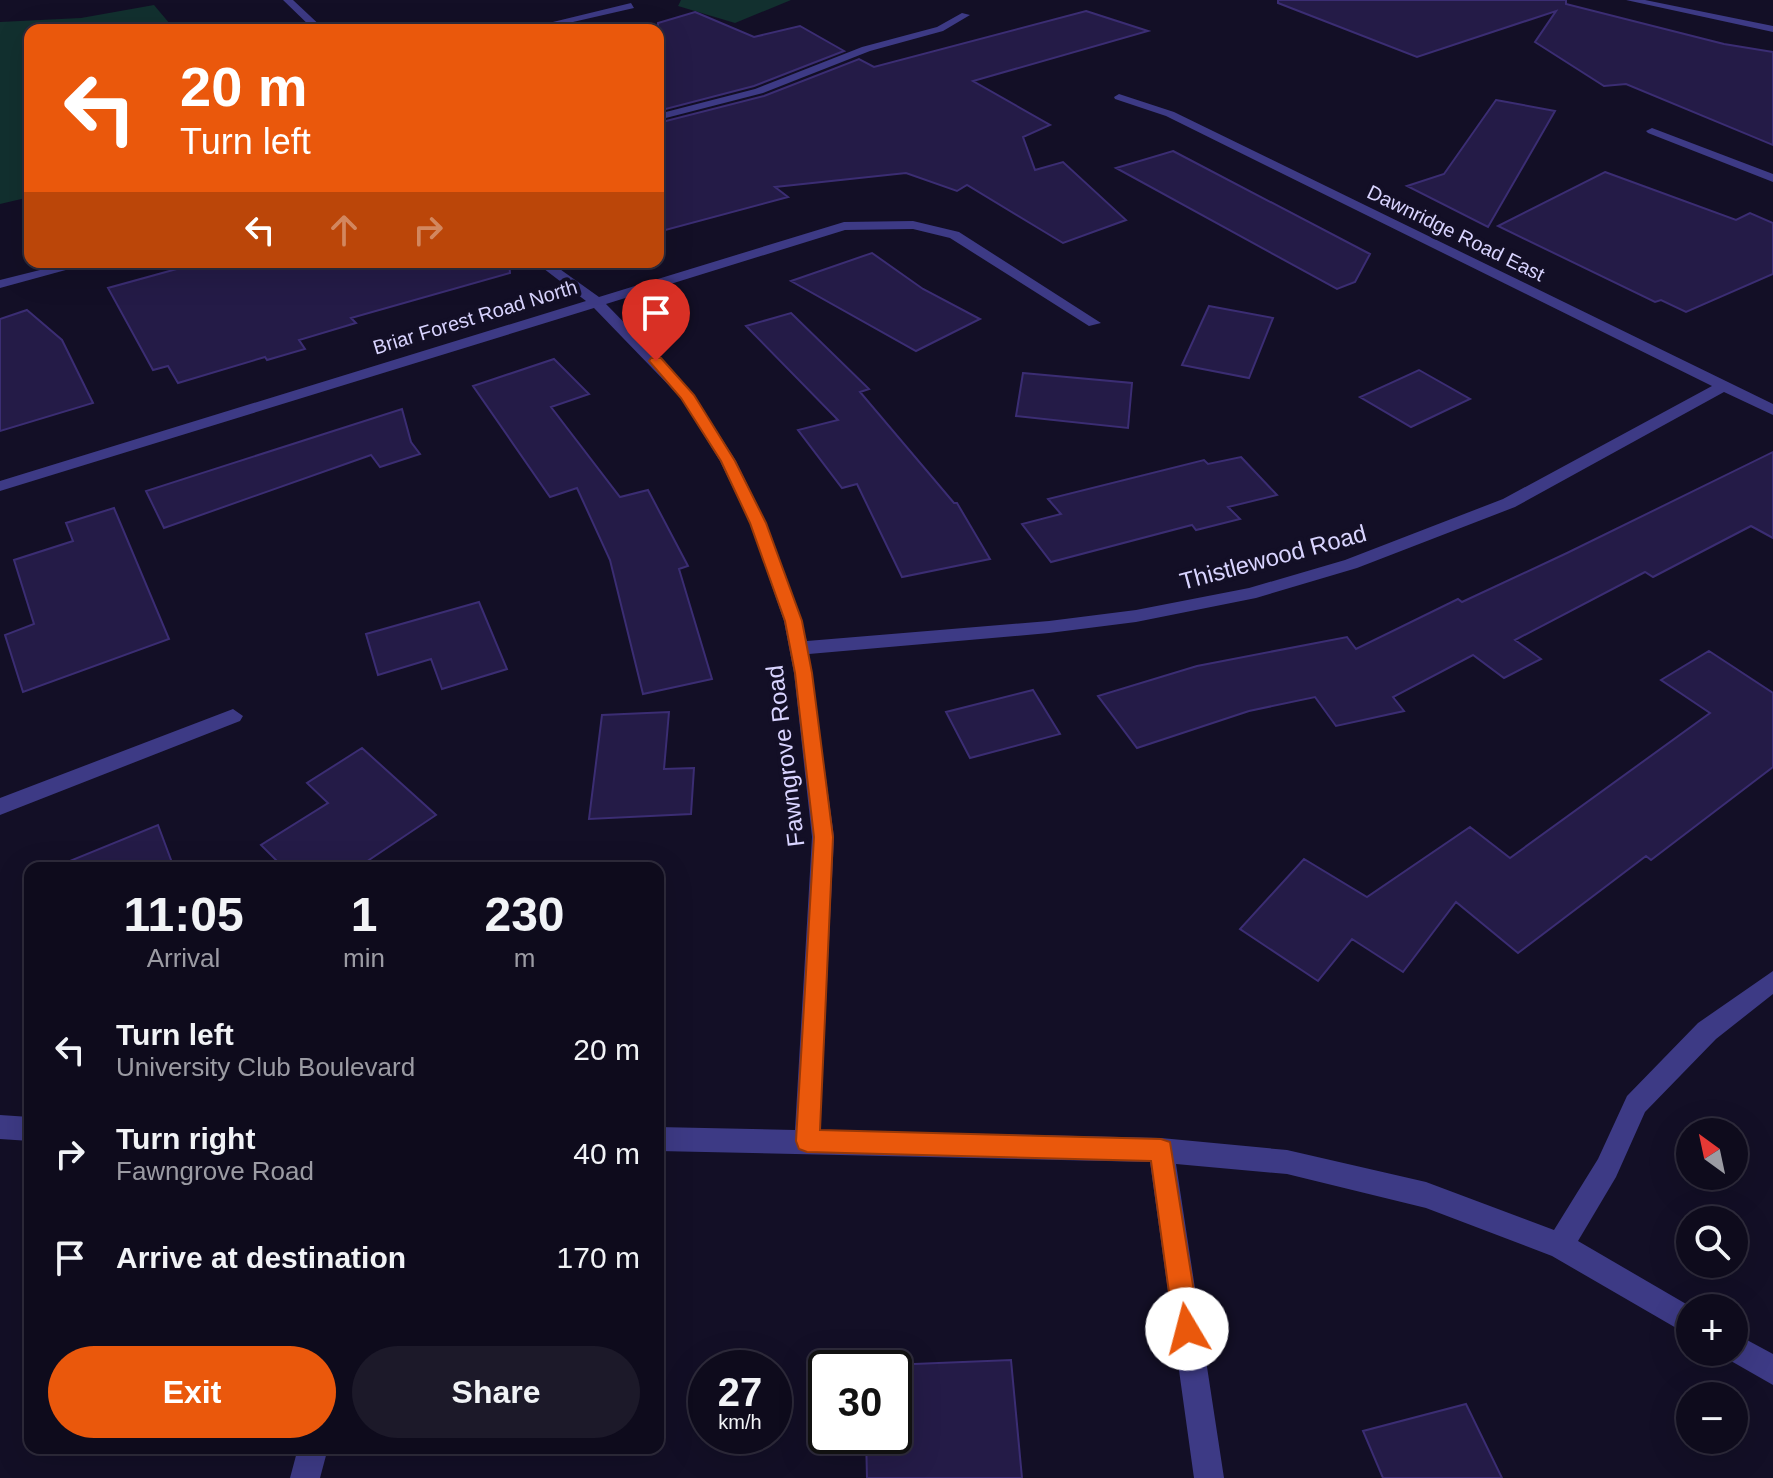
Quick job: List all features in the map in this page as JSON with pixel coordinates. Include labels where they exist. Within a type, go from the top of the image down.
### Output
[{"type":"street","points":[[288,0],[314,24]]},
{"type":"street","points":[[1631,0],[1773,29]]},
{"type":"street","points":[[552,24],[631,6]]},
{"type":"street","points":[[664,115],[759,91],[866,49],[940,29],[965,15]]},
{"type":"street","name":"Dawnridge Road East","points":[[1119,97],[1170,114],[1773,410]]},
{"type":"street","points":[[1652,131],[1773,178]]},
{"type":"street","name":"Briar Forest Road North","points":[[0,486],[595,301],[856,224],[902,224],[968,241],[1094,323]]},
{"type":"street","points":[[0,284],[64,268]]},
{"type":"street","name":"Fawngrove Road","points":[[550,268],[595,301],[671,376],[728,461],[782,583],[799,648],[823,837],[807,1141]]},
{"type":"street","name":"Thistlewood Road","points":[[799,648],[1049,627],[1136,616],[1250,594],[1364,559],[1509,503],[1723,386]]},
{"type":"street","points":[[0,807],[233,716]]},
{"type":"street","points":[[1560,1246],[1607,1168],[1636,1104],[1707,1031],[1773,981]]},
{"type":"street","points":[[0,1127],[24,1129]]},
{"type":"street","points":[[664,1139],[1161,1150],[1302,1165],[1426,1195],[1560,1246],[1676,1314]]},
{"type":"street","points":[[1161,1150],[1209,1478]]},
{"type":"street","points":[[1748,1355],[1773,1370]]},
{"type":"street","points":[[305,1478],[311,1454]]},
{"type":"green space","points":[[681,0],[791,0],[735,23],[678,6]]},
{"type":"green space","points":[[154,5],[170,24],[24,24],[24,198],[0,204],[0,22],[81,18]]},
{"type":"building","points":[[1278,0],[1566,0],[1566,4],[1724,44],[1773,52],[1773,145],[1626,84],[1604,86],[1535,42],[1556,11],[1417,57],[1278,3]]},
{"type":"building","points":[[1086,11],[1148,31],[973,81],[1050,125],[1023,137],[1035,170],[1063,162],[1126,220],[1063,243],[967,185],[957,191],[906,173],[775,187],[788,197],[664,230],[664,121],[764,96],[859,59],[874,67]]},
{"type":"building","points":[[695,12],[754,37],[800,26],[844,51],[754,86],[664,109],[664,24],[658,23]]},
{"type":"building","points":[[1496,100],[1555,111],[1488,227],[1407,186],[1444,174]]},
{"type":"building","points":[[1173,151],[1370,254],[1355,282],[1337,289],[1116,168]]},
{"type":"building","points":[[1605,172],[1736,220],[1750,213],[1773,223],[1773,274],[1686,312],[1661,300],[1655,302],[1498,226]]},
{"type":"building","points":[[872,253],[923,289],[980,319],[916,351],[791,281]]},
{"type":"building","points":[[180,268],[510,268],[510,273],[351,318],[356,323],[299,340],[305,349],[267,360],[265,357],[178,383],[168,366],[153,370],[108,288]]},
{"type":"building","points":[[1209,306],[1273,318],[1249,378],[1182,365]]},
{"type":"building","points":[[27,310],[62,340],[93,403],[0,431],[0,319]]},
{"type":"building","points":[[791,313],[869,389],[860,392],[957,503],[990,559],[902,577],[857,484],[842,488],[798,430],[838,420],[746,326]]},
{"type":"building","points":[[554,359],[589,394],[551,407],[620,497],[648,490],[688,566],[679,569],[712,679],[643,694],[610,560],[577,488],[550,497],[473,386]]},
{"type":"building","points":[[1419,370],[1470,399],[1411,427],[1360,397]]},
{"type":"building","points":[[1023,373],[1132,383],[1128,428],[1016,416]]},
{"type":"building","points":[[402,409],[411,442],[420,454],[380,467],[371,455],[164,528],[146,491]]},
{"type":"building","points":[[1773,452],[1773,538],[1751,526],[1653,577],[1645,572],[1515,640],[1541,659],[1504,678],[1473,655],[1393,697],[1404,711],[1336,726],[1315,697],[1249,711],[1137,748],[1098,696],[1197,666],[1347,637],[1356,649],[1458,599],[1462,602],[1567,553]]},
{"type":"building","points":[[1241,457],[1277,495],[1228,507],[1240,519],[1196,530],[1192,525],[1051,562],[1022,524],[1061,514],[1048,499],[1204,460],[1208,464]]},
{"type":"building","points":[[114,508],[169,639],[23,692],[5,635],[34,624],[14,560],[73,541],[66,523]]},
{"type":"building","points":[[479,602],[507,669],[442,689],[431,659],[378,675],[366,634]]},
{"type":"building","points":[[1709,651],[1773,693],[1773,767],[1651,860],[1646,856],[1518,953],[1456,902],[1403,972],[1352,939],[1318,981],[1240,929],[1304,859],[1367,897],[1470,827],[1510,858],[1710,713],[1661,680]]},
{"type":"building","points":[[1033,690],[1060,734],[970,758],[946,712]]},
{"type":"building","points":[[669,712],[664,769],[694,768],[691,814],[589,819],[602,715]]},
{"type":"building","points":[[362,748],[436,815],[366,862],[278,862],[261,845],[328,803],[307,783]]},
{"type":"building","points":[[158,825],[172,862],[67,862]]},
{"type":"building","points":[[1011,1360],[1022,1478],[867,1478],[866,1454],[912,1454],[912,1364]]},
{"type":"building","points":[[1466,1404],[1502,1478],[1383,1478],[1363,1431]]},
{"type":"route","points":[[656,361],[687,395],[728,461],[758,523],[782,583],[804,673],[823,837],[807,1141],[1161,1150],[1187,1329]]}]
